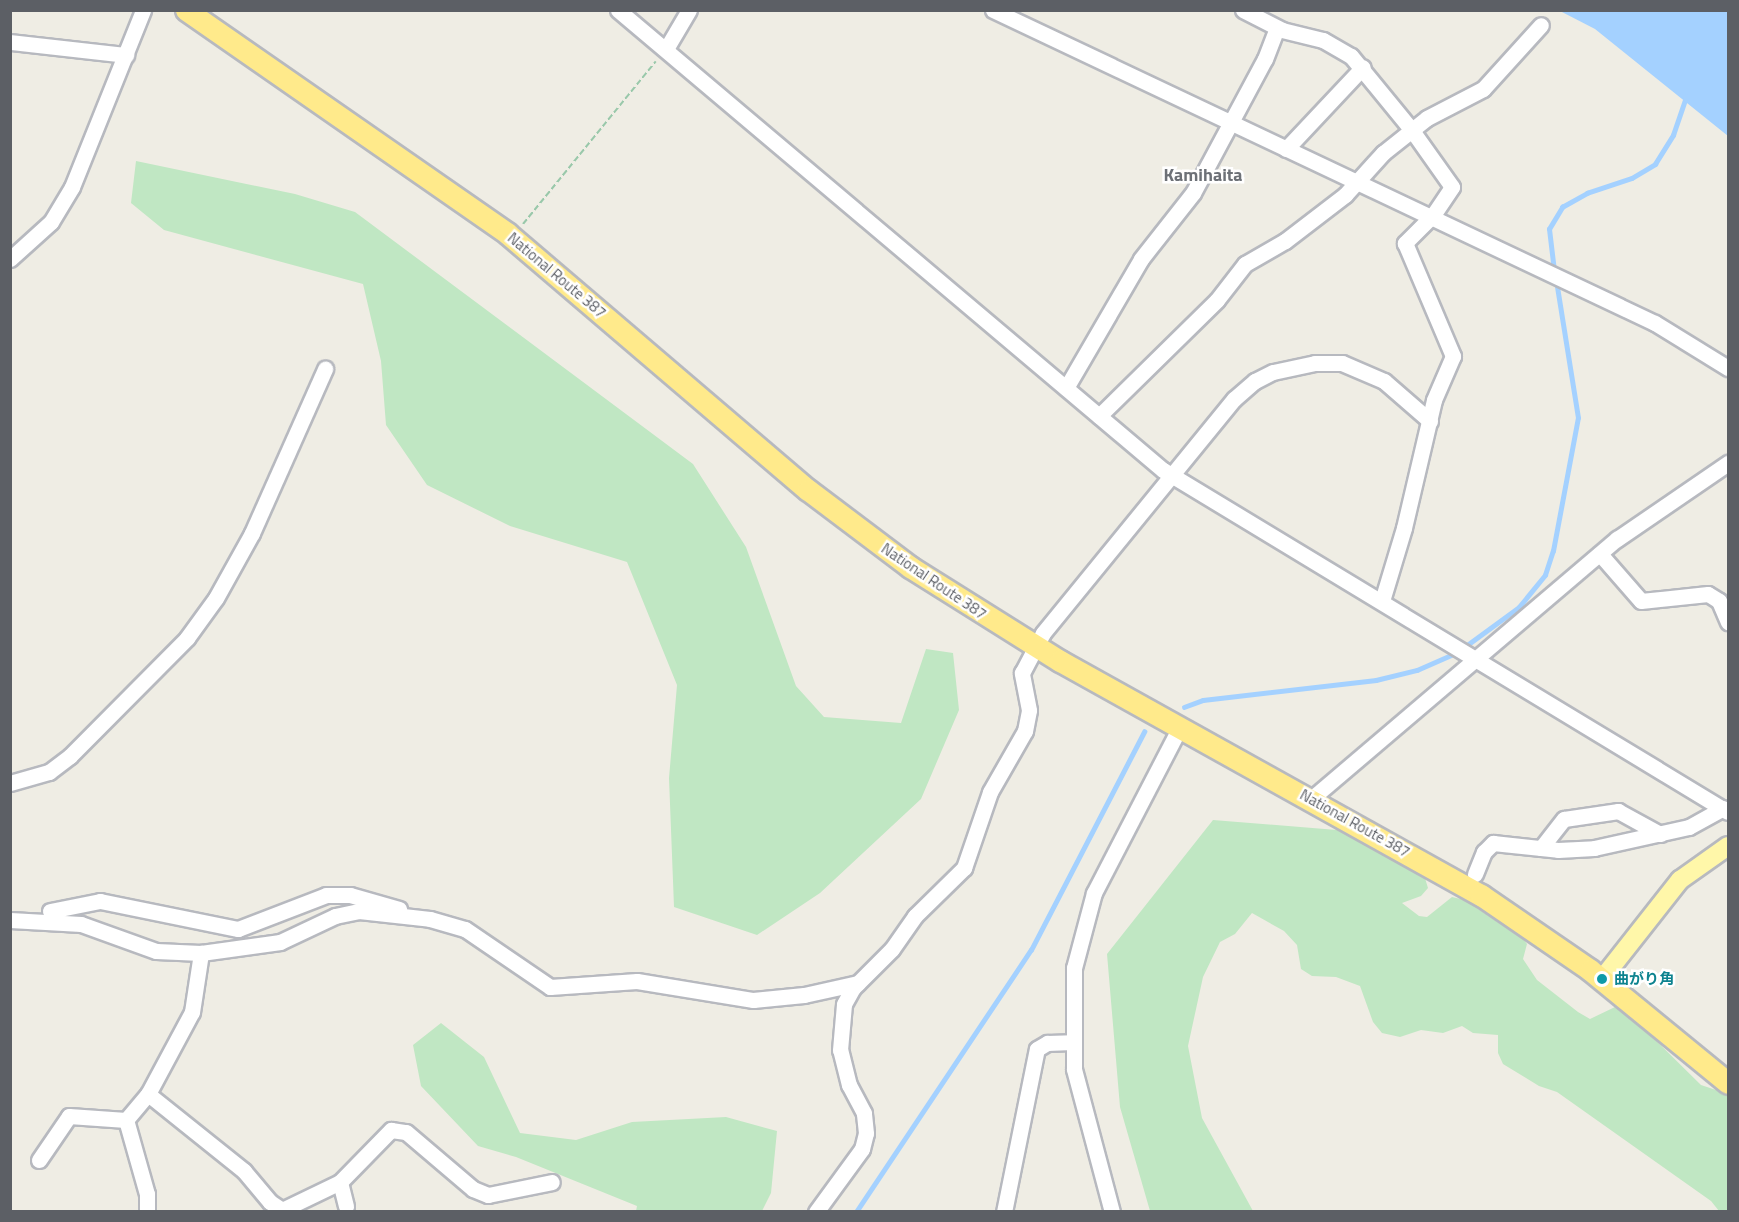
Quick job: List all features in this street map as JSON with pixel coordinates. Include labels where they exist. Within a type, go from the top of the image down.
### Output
[{"type":"highway","name":"National Route 387","points":[[186,10],[512,237],[866,535],[936,585],[1034,646],[1462,884],[1602,979],[1728,1083]]},
{"type":"main road","points":[[1602,979],[1680,880],[1728,846]]},
{"type":"street","points":[[10,259],[37,237],[62,205],[143,10]]},
{"type":"street","points":[[618,10],[1172,476],[1726,810]]},
{"type":"street","points":[[666,49],[689,10]]},
{"type":"street","points":[[993,10],[1232,124],[1433,215],[1662,326],[1728,368]]},
{"type":"street","points":[[1243,10],[1277,28],[1323,40],[1363,67],[1412,129],[1452,187],[1433,215],[1405,243],[1452,351],[1452,363],[1434,400],[1392,575],[1382,601]]},
{"type":"street","points":[[1099,416],[1217,300],[1245,264],[1297,232],[1357,181],[1412,129],[1483,89],[1541,25]]},
{"type":"street","points":[[1066,388],[1132,273],[1193,193],[1232,124],[1277,28]]},
{"type":"street","points":[[10,42],[126,55]]},
{"type":"street","points":[[1286,149],[1363,67]]},
{"type":"street","points":[[816,1212],[862,1149],[866,1133],[864,1113],[849,1085],[840,1050],[840,1016],[848,996],[858,983],[886,956],[915,916],[964,868],[990,792],[1025,731],[1029,710],[1022,673],[1034,646],[1245,388],[1273,372],[1315,363],[1342,363],[1384,381],[1430,421]]},
{"type":"street","points":[[10,783],[49,772],[70,756],[187,638],[216,598],[252,533],[325,369]]},
{"type":"street","points":[[1311,799],[1478,660],[1600,554],[1728,463]]},
{"type":"street","points":[[1600,554],[1646,603],[1704,593],[1722,595],[1728,622]]},
{"type":"street","points":[[1112,1212],[1078,1088],[1072,1042],[1074,968],[1088,910],[1180,727]]},
{"type":"street","points":[[1475,874],[1484,852],[1493,843],[1541,848],[1594,848],[1689,827],[1726,810]]},
{"type":"street","points":[[1541,848],[1564,819],[1618,811],[1660,834]]},
{"type":"street","points":[[50,911],[100,901],[238,929],[338,894],[430,919],[477,935],[536,981],[550,987],[637,981],[753,1000],[813,994],[858,983]]},
{"type":"street","points":[[10,920],[81,924],[156,951],[201,953],[280,942],[335,916],[359,911],[430,919]]},
{"type":"street","points":[[126,1120],[148,1094],[192,1012],[201,953]]},
{"type":"street","points":[[1004,1212],[1037,1049],[1047,1043],[1072,1042]]},
{"type":"street","points":[[148,1094],[244,1171],[276,1208],[282,1209],[340,1182],[384,1134],[399,1129],[473,1189],[488,1195],[552,1182]]},
{"type":"street","points":[[39,1160],[69,1116],[126,1120]]},
{"type":"street","points":[[126,1120],[147,1194],[147,1212]]},
{"type":"street","points":[[340,1182],[346,1206]]},
{"type":"path","points":[[512,237],[666,49]]},
{"type":"green space","points":[[136,161],[295,194],[355,212],[693,464],[746,547],[796,686],[824,717],[901,723],[926,649],[953,653],[959,710],[921,799],[820,893],[757,935],[674,907],[669,778],[677,685],[627,562],[510,526],[427,485],[386,425],[381,361],[363,284],[164,230],[131,203]]},
{"type":"green space","points":[[1213,820],[1361,832],[1424,875],[1428,888],[1421,896],[1402,903],[1419,916],[1427,917],[1452,897],[1465,900],[1524,940],[1527,944],[1523,959],[1537,980],[1578,1012],[1590,1019],[1615,1007],[1628,1013],[1701,1085],[1728,1094],[1728,1211],[1719,1211],[1711,1201],[1557,1092],[1539,1086],[1503,1064],[1498,1053],[1498,1035],[1473,1033],[1462,1026],[1443,1033],[1421,1030],[1400,1037],[1382,1033],[1373,1022],[1360,986],[1336,977],[1312,976],[1301,969],[1297,945],[1284,931],[1252,913],[1235,934],[1220,942],[1203,977],[1188,1046],[1202,1118],[1253,1211],[1150,1211],[1120,1107],[1107,954]]},
{"type":"green space","points":[[441,1023],[484,1057],[520,1133],[576,1140],[632,1122],[726,1117],[777,1131],[771,1193],[762,1211],[636,1211],[637,1206],[516,1157],[478,1146],[421,1086],[413,1045]]},
{"type":"water","points":[[1560,11],[1728,11],[1728,136],[1595,29]]},
{"type":"waterway","points":[[1554,271],[1549,229],[1562,207],[1587,193],[1632,178],[1655,164],[1673,135],[1686,97]]},
{"type":"waterway","points":[[1463,648],[1519,607],[1545,575],[1553,551],[1578,418],[1556,280]]},
{"type":"waterway","points":[[1184,707],[1203,700],[1376,680],[1417,670],[1456,653]]},
{"type":"waterway","points":[[856,1212],[1031,950],[1144,732]]},
{"type":"place","name":"曲がり角","points":[[1602,979]]},
{"type":"district","name":"Kamihaita","points":[[1203,175]]}]
